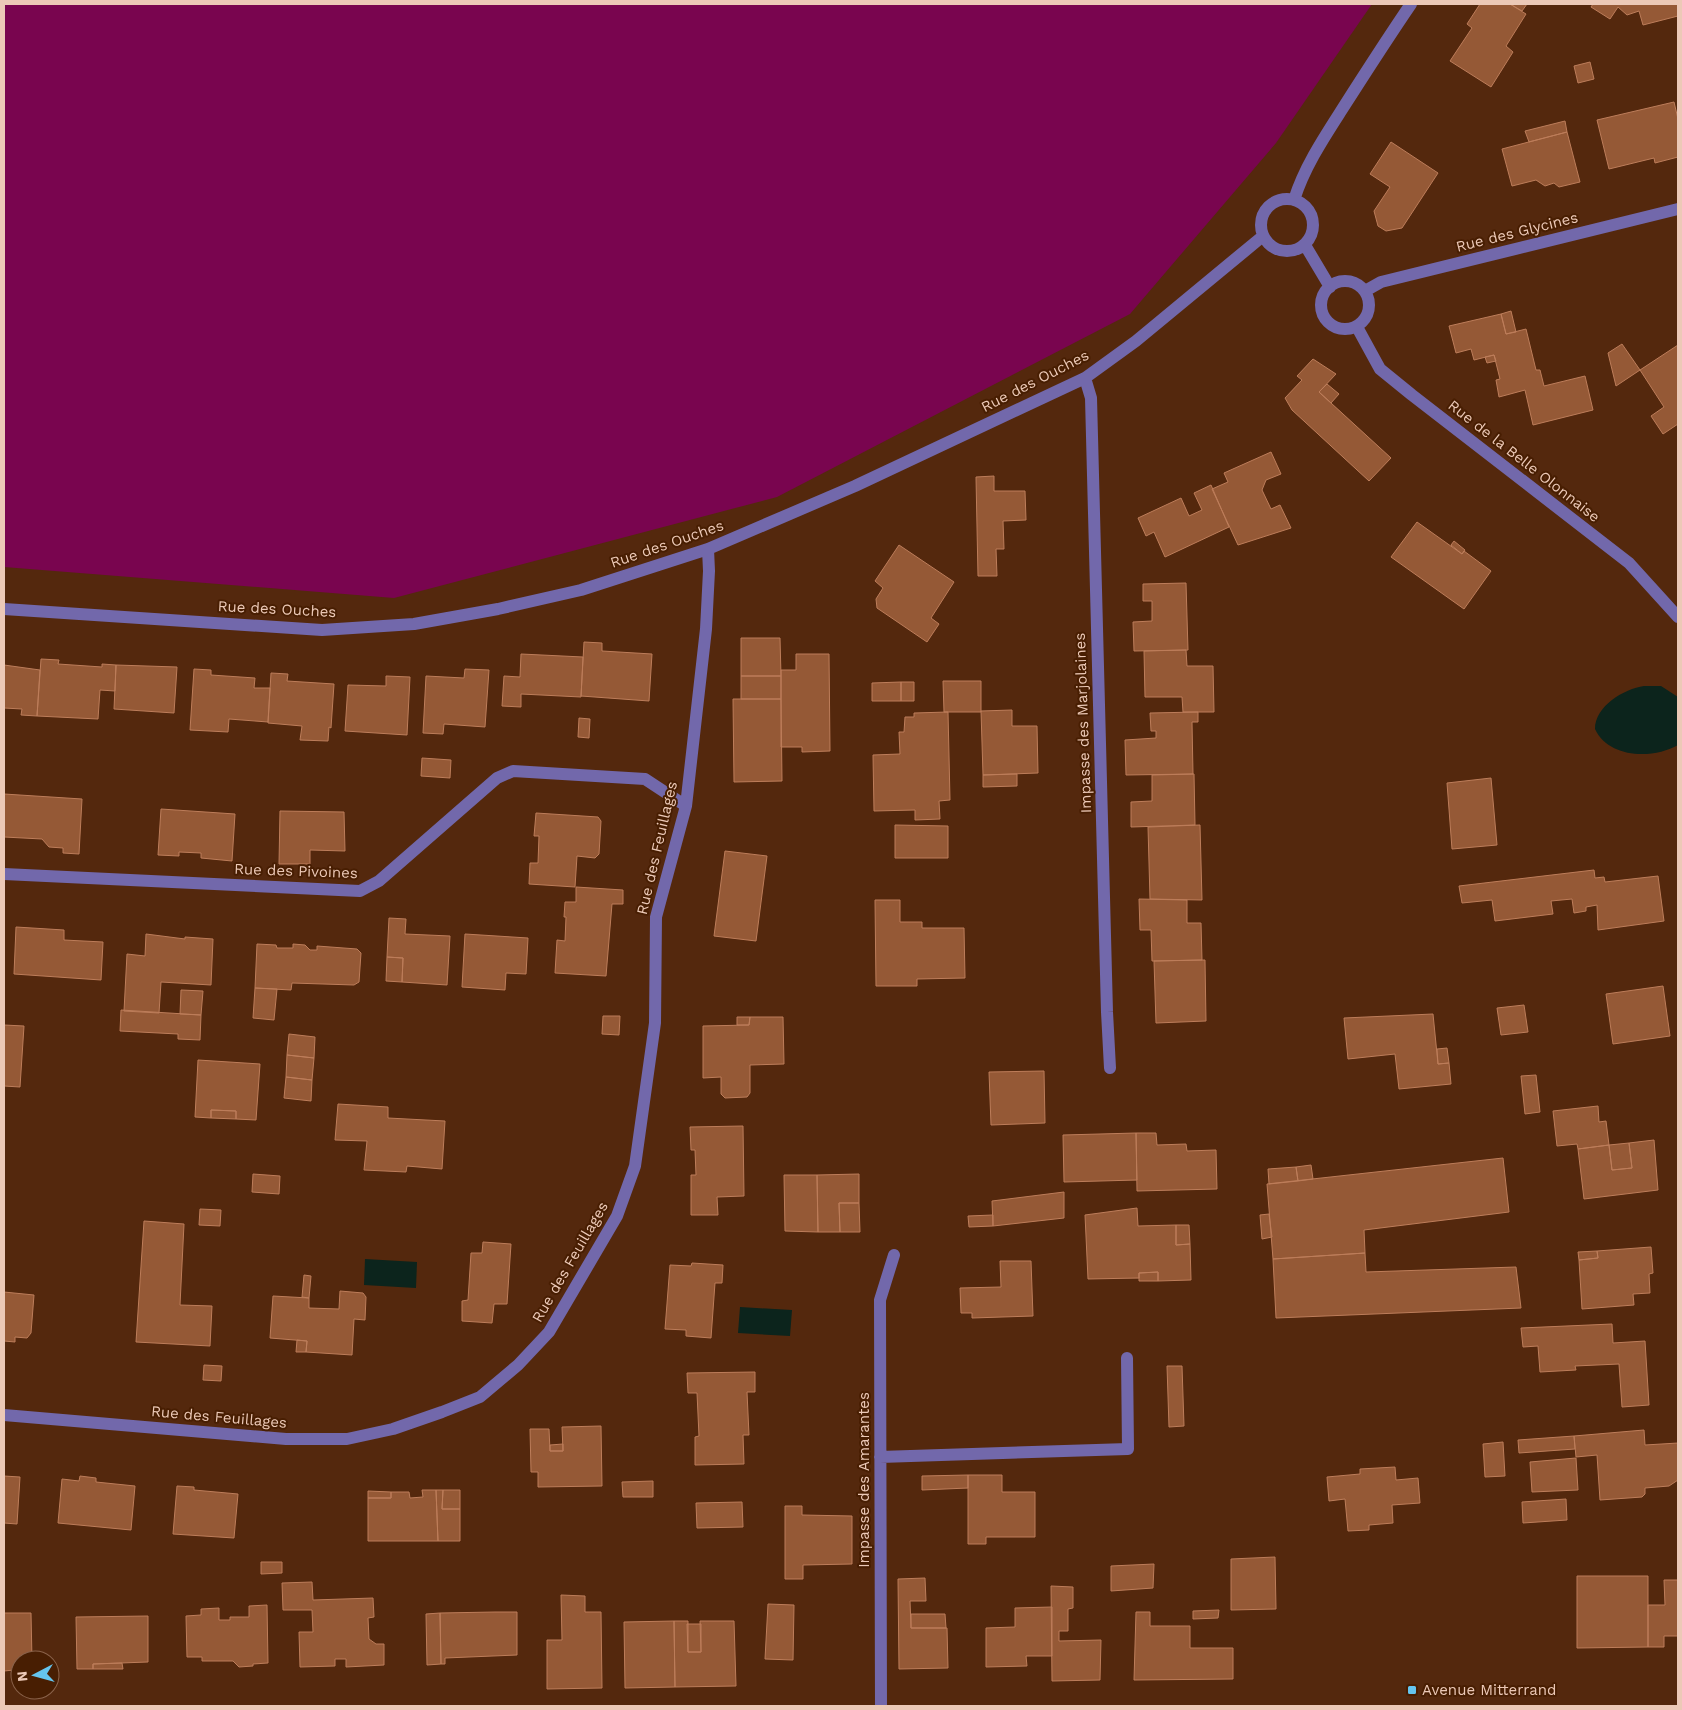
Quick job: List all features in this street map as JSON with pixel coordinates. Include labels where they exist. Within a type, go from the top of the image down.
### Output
[{"type":"street","points":[[1294,200],[1308,166],[1328,130],[1411,4]]},
{"type":"street","points":[[1284,199],[1294,200],[1302,203],[1312,215],[1313,231],[1305,245],[1290,251],[1282,251],[1268,243],[1264,236],[1261,227],[1262,216],[1267,208],[1275,202],[1284,199]]},
{"type":"street","name":"Rue des Glycines","points":[[1365,291],[1381,282],[1678,208]]},
{"type":"street","name":"Rue des Ouches","points":[[4,609],[322,630],[414,624],[498,609],[581,590],[708,550],[855,486],[1085,378],[1136,341],[1264,236]]},
{"type":"street","points":[[1305,245],[1330,288]]},
{"type":"street","points":[[1336,282],[1352,282],[1365,291],[1369,304],[1366,317],[1357,327],[1341,330],[1327,322],[1321,308],[1324,292],[1336,282]]},
{"type":"street","name":"Rue de la Belle Olonnaise","points":[[1357,327],[1380,369],[1412,396],[1629,563],[1678,617]]},
{"type":"street","name":"Impasse des Marjolaines","points":[[1085,378],[1091,398],[1110,1068]]},
{"type":"street","name":"Rue des Feuillages","points":[[4,1415],[286,1439],[347,1439],[394,1429],[480,1396],[518,1365],[549,1332],[617,1216],[635,1166],[655,1023],[656,917],[686,806],[706,629],[709,571],[708,550]]},
{"type":"street","name":"Rue des Pivoines","points":[[4,874],[360,891],[379,881],[498,778],[513,770],[645,779],[686,806]]},
{"type":"street","name":"Impasse des Amarantes","points":[[881,1706],[880,1300],[894,1255]]},
{"type":"street","points":[[880,1457],[1128,1449],[1127,1358]]},
{"type":"shaded area","points":[[4,4],[1372,4],[1276,143],[1130,314],[777,497],[394,598],[4,567]]},
{"type":"shaded area","points":[[1644,686],[1661,686],[1678,697],[1678,745],[1657,753],[1645,754],[1633,754],[1610,746],[1595,729],[1600,713],[1605,706],[1620,695]]},
{"type":"shaded area","points":[[365,1259],[417,1262],[416,1288],[364,1285]]},
{"type":"shaded area","points":[[740,1307],[792,1310],[790,1336],[738,1333]]},
{"type":"building","points":[[1480,4],[1510,4],[1526,14],[1506,46],[1513,52],[1491,87],[1450,61],[1472,28],[1467,24]]},
{"type":"building","points":[[1510,4],[1527,4],[1522,11]]},
{"type":"building","points":[[1593,4],[1678,4],[1678,16],[1643,25],[1639,11],[1627,15],[1618,7],[1610,19],[1591,7]]},
{"type":"building","points":[[1590,62],[1594,79],[1578,83],[1574,66]]},
{"type":"building","points":[[1674,102],[1678,119],[1678,157],[1655,163],[1654,158],[1609,169],[1597,120]]},
{"type":"building","points":[[1565,121],[1567,132],[1529,142],[1525,131]]},
{"type":"building","points":[[1567,132],[1580,182],[1559,187],[1554,183],[1545,186],[1536,180],[1512,186],[1502,149]]},
{"type":"building","points":[[1391,142],[1438,173],[1402,228],[1386,231],[1378,226],[1374,211],[1390,187],[1370,174]]},
{"type":"building","points":[[1511,311],[1516,332],[1506,334],[1501,314]]},
{"type":"building","points":[[1501,314],[1506,334],[1526,329],[1536,370],[1540,370],[1544,386],[1585,376],[1593,410],[1533,425],[1525,390],[1499,397],[1496,380],[1500,379],[1494,355],[1474,360],[1471,349],[1456,353],[1449,326]]},
{"type":"building","points":[[1622,344],[1640,370],[1616,386],[1608,353]]},
{"type":"building","points":[[1678,345],[1678,424],[1663,434],[1651,416],[1664,407],[1640,370]]},
{"type":"building","points":[[1494,355],[1496,361],[1487,363],[1485,357]]},
{"type":"building","points":[[1313,359],[1336,374],[1319,392],[1391,458],[1369,481],[1292,410],[1285,398],[1302,380],[1297,376]]},
{"type":"building","points":[[1327,384],[1339,394],[1331,403],[1319,392]]},
{"type":"building","points":[[1271,452],[1281,474],[1266,480],[1262,490],[1271,509],[1280,505],[1291,528],[1238,545],[1212,489],[1228,482],[1224,473]]},
{"type":"building","points":[[994,476],[994,491],[1025,491],[1026,520],[1003,521],[1004,549],[996,549],[997,576],[978,576],[976,477]]},
{"type":"building","points":[[1211,485],[1229,527],[1165,557],[1154,532],[1146,536],[1138,518],[1181,498],[1189,516],[1202,510],[1194,493]]},
{"type":"building","points":[[1417,522],[1462,554],[1464,551],[1491,571],[1464,609],[1391,557]]},
{"type":"building","points":[[1454,541],[1465,550],[1462,554],[1451,545]]},
{"type":"building","points":[[899,545],[954,582],[931,618],[939,624],[927,642],[877,608],[876,599],[883,588],[875,581]]},
{"type":"building","points":[[1186,583],[1188,650],[1134,651],[1133,622],[1152,621],[1152,601],[1143,601],[1143,584]]},
{"type":"building","points":[[741,638],[780,638],[781,676],[741,676]]},
{"type":"building","points":[[584,642],[602,643],[602,651],[652,654],[649,701],[581,696]]},
{"type":"building","points":[[1186,650],[1187,666],[1213,666],[1214,712],[1183,712],[1182,697],[1145,697],[1144,651]]},
{"type":"building","points":[[521,654],[583,657],[581,697],[521,694],[521,707],[502,706],[504,676],[520,677]]},
{"type":"building","points":[[796,654],[829,654],[830,751],[802,752],[802,747],[781,747],[781,670],[796,670]]},
{"type":"building","points":[[41,659],[59,660],[58,664],[102,667],[102,664],[116,665],[115,691],[100,690],[98,719],[37,716]]},
{"type":"building","points":[[4,665],[40,670],[37,716],[21,715],[22,709],[4,708]]},
{"type":"building","points":[[116,665],[177,667],[174,713],[114,709]]},
{"type":"building","points":[[194,669],[211,670],[211,675],[255,678],[254,688],[270,688],[268,722],[229,719],[228,732],[190,730]]},
{"type":"building","points":[[465,669],[489,670],[485,727],[444,724],[443,734],[423,733],[426,676],[464,678]]},
{"type":"building","points":[[271,673],[288,674],[287,681],[334,684],[331,728],[329,727],[328,741],[300,740],[302,726],[268,723]]},
{"type":"building","points":[[386,676],[410,677],[407,735],[345,731],[348,685],[386,686]]},
{"type":"building","points":[[741,676],[781,676],[781,699],[741,699]]},
{"type":"building","points":[[943,681],[981,681],[981,712],[944,712]]},
{"type":"building","points":[[901,682],[901,701],[872,701],[872,683]]},
{"type":"building","points":[[901,682],[914,682],[914,701],[901,701]]},
{"type":"building","points":[[733,699],[781,699],[782,781],[734,782]]},
{"type":"building","points":[[1012,710],[1012,726],[1037,726],[1038,773],[983,775],[981,711]]},
{"type":"building","points":[[948,712],[950,800],[939,801],[940,819],[915,820],[915,810],[874,811],[873,755],[900,754],[899,732],[904,732],[905,717],[914,717],[914,713]]},
{"type":"building","points":[[1198,712],[1198,722],[1192,722],[1193,774],[1126,775],[1125,740],[1156,738],[1156,731],[1151,731],[1150,713]]},
{"type":"building","points":[[579,718],[590,719],[589,738],[578,737]]},
{"type":"building","points":[[422,758],[451,760],[450,778],[421,776]]},
{"type":"building","points":[[1017,774],[1017,786],[983,787],[983,775]]},
{"type":"building","points":[[1194,774],[1195,825],[1131,827],[1131,802],[1152,801],[1152,775]]},
{"type":"building","points":[[1491,778],[1497,845],[1452,849],[1447,783]]},
{"type":"building","points":[[4,794],[82,799],[79,854],[63,853],[63,848],[49,847],[42,839],[4,837]]},
{"type":"building","points":[[161,809],[235,814],[232,861],[201,858],[201,853],[179,852],[179,856],[158,855]]},
{"type":"building","points":[[280,811],[344,812],[345,851],[310,850],[310,864],[279,864]]},
{"type":"building","points":[[536,813],[598,817],[601,821],[599,854],[595,858],[577,856],[575,887],[529,884],[530,863],[538,863],[539,836],[534,836]]},
{"type":"building","points":[[895,825],[948,826],[948,858],[895,858]]},
{"type":"building","points":[[1200,825],[1202,900],[1150,899],[1148,827]]},
{"type":"building","points":[[725,851],[767,856],[756,941],[714,936]]},
{"type":"building","points":[[1594,870],[1595,878],[1604,877],[1605,882],[1658,876],[1664,921],[1598,930],[1597,905],[1586,907],[1586,911],[1574,913],[1572,899],[1551,901],[1553,914],[1495,921],[1492,900],[1462,903],[1459,886]]},
{"type":"building","points":[[576,887],[623,890],[623,904],[612,904],[606,976],[555,973],[557,940],[565,941],[565,902],[576,902]]},
{"type":"building","points":[[1139,899],[1187,900],[1187,923],[1201,923],[1202,960],[1152,961],[1151,930],[1140,930]]},
{"type":"building","points":[[875,900],[900,900],[900,922],[922,922],[922,928],[964,928],[965,978],[917,979],[917,986],[876,986]]},
{"type":"building","points":[[389,918],[406,919],[405,934],[450,936],[447,985],[402,982],[403,958],[387,957]]},
{"type":"building","points":[[16,927],[64,930],[64,940],[103,942],[101,980],[14,974]]},
{"type":"building","points":[[146,934],[185,939],[185,937],[213,939],[211,985],[161,982],[159,1013],[124,1011],[127,954],[145,956]]},
{"type":"building","points":[[465,934],[528,938],[526,974],[506,973],[505,990],[462,987]]},
{"type":"building","points":[[257,944],[276,945],[277,948],[293,948],[293,944],[305,945],[310,950],[317,950],[317,946],[357,949],[361,953],[359,982],[354,985],[292,983],[291,990],[255,988]]},
{"type":"building","points":[[387,957],[403,958],[402,982],[386,981]]},
{"type":"building","points":[[1205,960],[1206,1021],[1156,1023],[1154,961]]},
{"type":"building","points":[[1663,986],[1670,1036],[1613,1044],[1606,994]]},
{"type":"building","points":[[255,988],[277,989],[274,1020],[253,1018]]},
{"type":"building","points":[[181,990],[203,991],[201,1015],[180,1014]]},
{"type":"building","points":[[1524,1005],[1528,1032],[1501,1035],[1497,1008]]},
{"type":"building","points":[[121,1010],[201,1015],[200,1040],[178,1039],[178,1034],[120,1031]]},
{"type":"building","points":[[1433,1014],[1438,1064],[1449,1063],[1451,1084],[1399,1089],[1395,1054],[1348,1059],[1344,1018]]},
{"type":"building","points":[[603,1016],[620,1016],[619,1035],[602,1034]]},
{"type":"building","points":[[737,1017],[750,1017],[749,1025],[737,1025]]},
{"type":"building","points":[[750,1017],[783,1017],[784,1064],[750,1065],[750,1093],[747,1097],[725,1098],[721,1094],[721,1077],[703,1078],[703,1026],[749,1025]]},
{"type":"building","points":[[4,1025],[24,1026],[20,1087],[4,1086]]},
{"type":"building","points":[[289,1034],[315,1037],[314,1058],[287,1055]]},
{"type":"building","points":[[1447,1048],[1449,1063],[1438,1064],[1437,1049]]},
{"type":"building","points":[[287,1055],[314,1058],[312,1080],[286,1077]]},
{"type":"building","points":[[198,1060],[260,1064],[256,1120],[236,1119],[236,1111],[211,1110],[211,1118],[195,1117]]},
{"type":"building","points":[[1044,1071],[1045,1123],[991,1125],[989,1072]]},
{"type":"building","points":[[1536,1075],[1540,1112],[1525,1114],[1521,1076]]},
{"type":"building","points":[[286,1077],[312,1080],[311,1101],[284,1098]]},
{"type":"building","points":[[338,1104],[388,1107],[388,1118],[445,1121],[442,1169],[407,1166],[406,1172],[364,1170],[367,1141],[335,1140]]},
{"type":"building","points":[[1598,1106],[1599,1122],[1606,1121],[1609,1145],[1578,1149],[1577,1144],[1557,1146],[1553,1111]]},
{"type":"building","points":[[211,1110],[236,1111],[236,1119],[211,1118]]},
{"type":"building","points":[[743,1126],[744,1196],[717,1197],[718,1215],[691,1215],[691,1175],[696,1175],[695,1150],[691,1150],[690,1127]]},
{"type":"building","points":[[1136,1133],[1137,1180],[1064,1182],[1063,1135]]},
{"type":"building","points":[[1136,1133],[1156,1133],[1157,1145],[1186,1144],[1187,1151],[1216,1150],[1217,1189],[1137,1191]]},
{"type":"building","points":[[1654,1140],[1658,1190],[1584,1199],[1578,1149],[1609,1145],[1612,1170],[1632,1168],[1629,1143]]},
{"type":"building","points":[[1629,1143],[1632,1168],[1612,1170],[1609,1145]]},
{"type":"building","points":[[1503,1158],[1509,1212],[1364,1230],[1365,1253],[1273,1259],[1267,1184]]},
{"type":"building","points":[[1311,1165],[1313,1179],[1298,1181],[1296,1167]]},
{"type":"building","points":[[1296,1167],[1298,1181],[1269,1184],[1268,1169]]},
{"type":"building","points":[[253,1174],[280,1176],[279,1194],[252,1192]]},
{"type":"building","points":[[859,1174],[859,1203],[839,1203],[840,1232],[818,1232],[817,1175]]},
{"type":"building","points":[[784,1175],[817,1175],[818,1232],[785,1231]]},
{"type":"building","points":[[1064,1192],[1064,1218],[993,1226],[992,1201]]},
{"type":"building","points":[[839,1203],[859,1203],[860,1232],[840,1232]]},
{"type":"building","points":[[1137,1208],[1138,1226],[1176,1225],[1176,1245],[1190,1244],[1191,1280],[1158,1281],[1158,1272],[1139,1273],[1139,1278],[1088,1279],[1085,1215]]},
{"type":"building","points":[[200,1209],[221,1210],[220,1226],[199,1225]]},
{"type":"building","points":[[1269,1214],[1272,1237],[1262,1239],[1260,1215]]},
{"type":"building","points":[[993,1215],[993,1226],[969,1227],[968,1216]]},
{"type":"building","points":[[144,1221],[184,1224],[180,1305],[212,1306],[210,1346],[136,1342]]},
{"type":"building","points":[[1176,1225],[1189,1225],[1190,1244],[1176,1245]]},
{"type":"building","points":[[483,1242],[511,1244],[507,1304],[494,1304],[492,1323],[462,1321],[462,1301],[468,1300],[471,1253],[482,1253]]},
{"type":"building","points":[[1651,1247],[1653,1273],[1649,1274],[1650,1293],[1633,1294],[1634,1305],[1582,1309],[1579,1260],[1598,1258],[1597,1251]]},
{"type":"building","points":[[1597,1251],[1598,1258],[1579,1260],[1578,1252]]},
{"type":"building","points":[[1365,1253],[1366,1272],[1516,1267],[1521,1308],[1276,1318],[1273,1259]]},
{"type":"building","points":[[1000,1261],[1031,1261],[1033,1316],[972,1318],[972,1313],[961,1313],[960,1288],[1001,1287]]},
{"type":"building","points":[[692,1263],[723,1265],[722,1283],[715,1283],[711,1338],[686,1336],[686,1330],[665,1329],[670,1265],[691,1266]]},
{"type":"building","points":[[1158,1272],[1158,1281],[1139,1281],[1139,1273]]},
{"type":"building","points":[[304,1275],[311,1276],[309,1298],[302,1297]]},
{"type":"building","points":[[340,1291],[363,1293],[366,1297],[365,1320],[354,1319],[352,1355],[306,1352],[307,1341],[270,1338],[273,1296],[309,1298],[309,1308],[339,1309]]},
{"type":"building","points":[[4,1292],[34,1295],[31,1333],[27,1338],[15,1337],[15,1342],[4,1341]]},
{"type":"building","points":[[1612,1324],[1613,1343],[1645,1341],[1649,1405],[1622,1407],[1619,1364],[1575,1366],[1576,1370],[1540,1372],[1538,1346],[1523,1347],[1521,1328]]},
{"type":"building","points":[[297,1340],[307,1341],[306,1352],[296,1352]]},
{"type":"building","points":[[204,1365],[222,1366],[221,1381],[203,1380]]},
{"type":"building","points":[[1167,1366],[1182,1366],[1184,1426],[1169,1427]]},
{"type":"building","points":[[755,1372],[755,1392],[747,1392],[749,1435],[743,1435],[744,1464],[695,1465],[695,1437],[699,1436],[697,1393],[688,1393],[687,1373]]},
{"type":"building","points":[[601,1426],[602,1486],[538,1487],[538,1472],[531,1472],[530,1429],[549,1429],[550,1451],[563,1451],[562,1427]]},
{"type":"building","points":[[1644,1430],[1645,1445],[1678,1443],[1678,1480],[1669,1486],[1645,1488],[1645,1494],[1642,1497],[1600,1500],[1597,1455],[1576,1457],[1574,1436]]},
{"type":"building","points":[[1574,1436],[1575,1449],[1519,1453],[1518,1440]]},
{"type":"building","points":[[1503,1442],[1505,1476],[1485,1477],[1483,1444]]},
{"type":"building","points":[[563,1444],[563,1451],[550,1451],[550,1445]]},
{"type":"building","points":[[1576,1458],[1578,1490],[1532,1492],[1530,1462]]},
{"type":"building","points":[[1395,1467],[1396,1480],[1418,1478],[1420,1503],[1392,1505],[1393,1523],[1369,1525],[1369,1530],[1348,1531],[1345,1499],[1329,1501],[1327,1477],[1360,1474],[1360,1469]]},
{"type":"building","points":[[968,1475],[968,1488],[922,1490],[922,1476]]},
{"type":"building","points":[[968,1475],[1002,1475],[1002,1492],[1035,1492],[1035,1537],[986,1537],[986,1544],[968,1544]]},
{"type":"building","points":[[4,1476],[20,1477],[17,1524],[4,1523]]},
{"type":"building","points":[[80,1476],[96,1478],[96,1482],[135,1486],[131,1530],[58,1523],[62,1479],[79,1481]]},
{"type":"building","points":[[653,1481],[653,1497],[623,1497],[622,1482]]},
{"type":"building","points":[[177,1486],[194,1487],[194,1490],[238,1494],[234,1538],[173,1534]]},
{"type":"building","points":[[422,1490],[436,1490],[438,1541],[368,1541],[368,1498],[391,1498],[391,1492],[409,1492],[410,1498],[423,1497]]},
{"type":"building","points":[[436,1490],[443,1490],[442,1509],[460,1509],[460,1541],[438,1541]]},
{"type":"building","points":[[443,1490],[460,1490],[460,1509],[442,1509]]},
{"type":"building","points":[[368,1491],[391,1492],[391,1498],[368,1498]]},
{"type":"building","points":[[1566,1499],[1567,1520],[1523,1523],[1522,1502]]},
{"type":"building","points":[[742,1502],[743,1527],[697,1528],[696,1503]]},
{"type":"building","points":[[785,1506],[802,1506],[802,1515],[852,1516],[852,1564],[803,1565],[803,1579],[785,1579]]},
{"type":"building","points":[[1275,1557],[1276,1609],[1231,1610],[1231,1559]]},
{"type":"building","points":[[261,1562],[282,1562],[282,1573],[261,1574]]},
{"type":"building","points":[[1154,1564],[1153,1588],[1111,1591],[1111,1566]]},
{"type":"building","points":[[1577,1576],[1648,1576],[1648,1647],[1577,1648]]},
{"type":"building","points":[[925,1578],[926,1601],[910,1601],[911,1628],[947,1628],[948,1668],[899,1669],[898,1579]]},
{"type":"building","points":[[1664,1580],[1678,1580],[1678,1636],[1664,1636],[1664,1647],[1648,1647],[1648,1605],[1665,1605]]},
{"type":"building","points":[[312,1582],[313,1600],[373,1598],[374,1617],[368,1618],[369,1639],[376,1644],[384,1644],[384,1665],[346,1667],[346,1659],[335,1659],[335,1666],[300,1667],[299,1632],[313,1632],[312,1610],[283,1610],[282,1583]]},
{"type":"building","points":[[1051,1586],[1073,1587],[1073,1608],[1068,1609],[1068,1631],[1059,1631],[1059,1641],[1101,1640],[1100,1680],[1052,1681]]},
{"type":"building","points":[[561,1595],[585,1596],[585,1612],[601,1612],[602,1688],[547,1689],[547,1640],[562,1640]]},
{"type":"building","points":[[768,1604],[794,1605],[793,1660],[765,1659]]},
{"type":"building","points":[[267,1605],[268,1663],[239,1667],[233,1661],[202,1661],[202,1657],[187,1657],[186,1616],[201,1615],[201,1609],[219,1608],[219,1620],[230,1620],[230,1617],[249,1617],[249,1606]]},
{"type":"building","points":[[1052,1607],[1052,1656],[1026,1656],[1027,1666],[986,1667],[986,1628],[1015,1627],[1015,1608]]},
{"type":"building","points":[[1219,1610],[1218,1618],[1193,1619],[1193,1611]]},
{"type":"building","points":[[517,1612],[517,1655],[445,1658],[445,1664],[441,1664],[440,1613]]},
{"type":"building","points":[[1136,1612],[1150,1612],[1150,1626],[1190,1626],[1190,1648],[1233,1648],[1233,1679],[1134,1680]]},
{"type":"building","points":[[4,1613],[31,1613],[32,1650],[10,1650],[10,1670],[4,1671]]},
{"type":"building","points":[[440,1613],[441,1664],[427,1665],[426,1614]]},
{"type":"building","points":[[911,1614],[945,1614],[946,1628],[911,1628]]},
{"type":"building","points":[[148,1616],[148,1662],[93,1664],[93,1669],[77,1669],[76,1617]]},
{"type":"building","points":[[674,1621],[688,1621],[688,1652],[701,1652],[700,1621],[734,1621],[736,1686],[675,1687]]},
{"type":"building","points":[[674,1621],[675,1687],[625,1688],[624,1622]]},
{"type":"building","points":[[687,1624],[701,1624],[701,1652],[688,1652]]},
{"type":"building","points":[[122,1663],[123,1669],[93,1669],[93,1664]]},
{"type":"place","name":"Avenue Mitterrand","points":[[1412,1690]]}]
